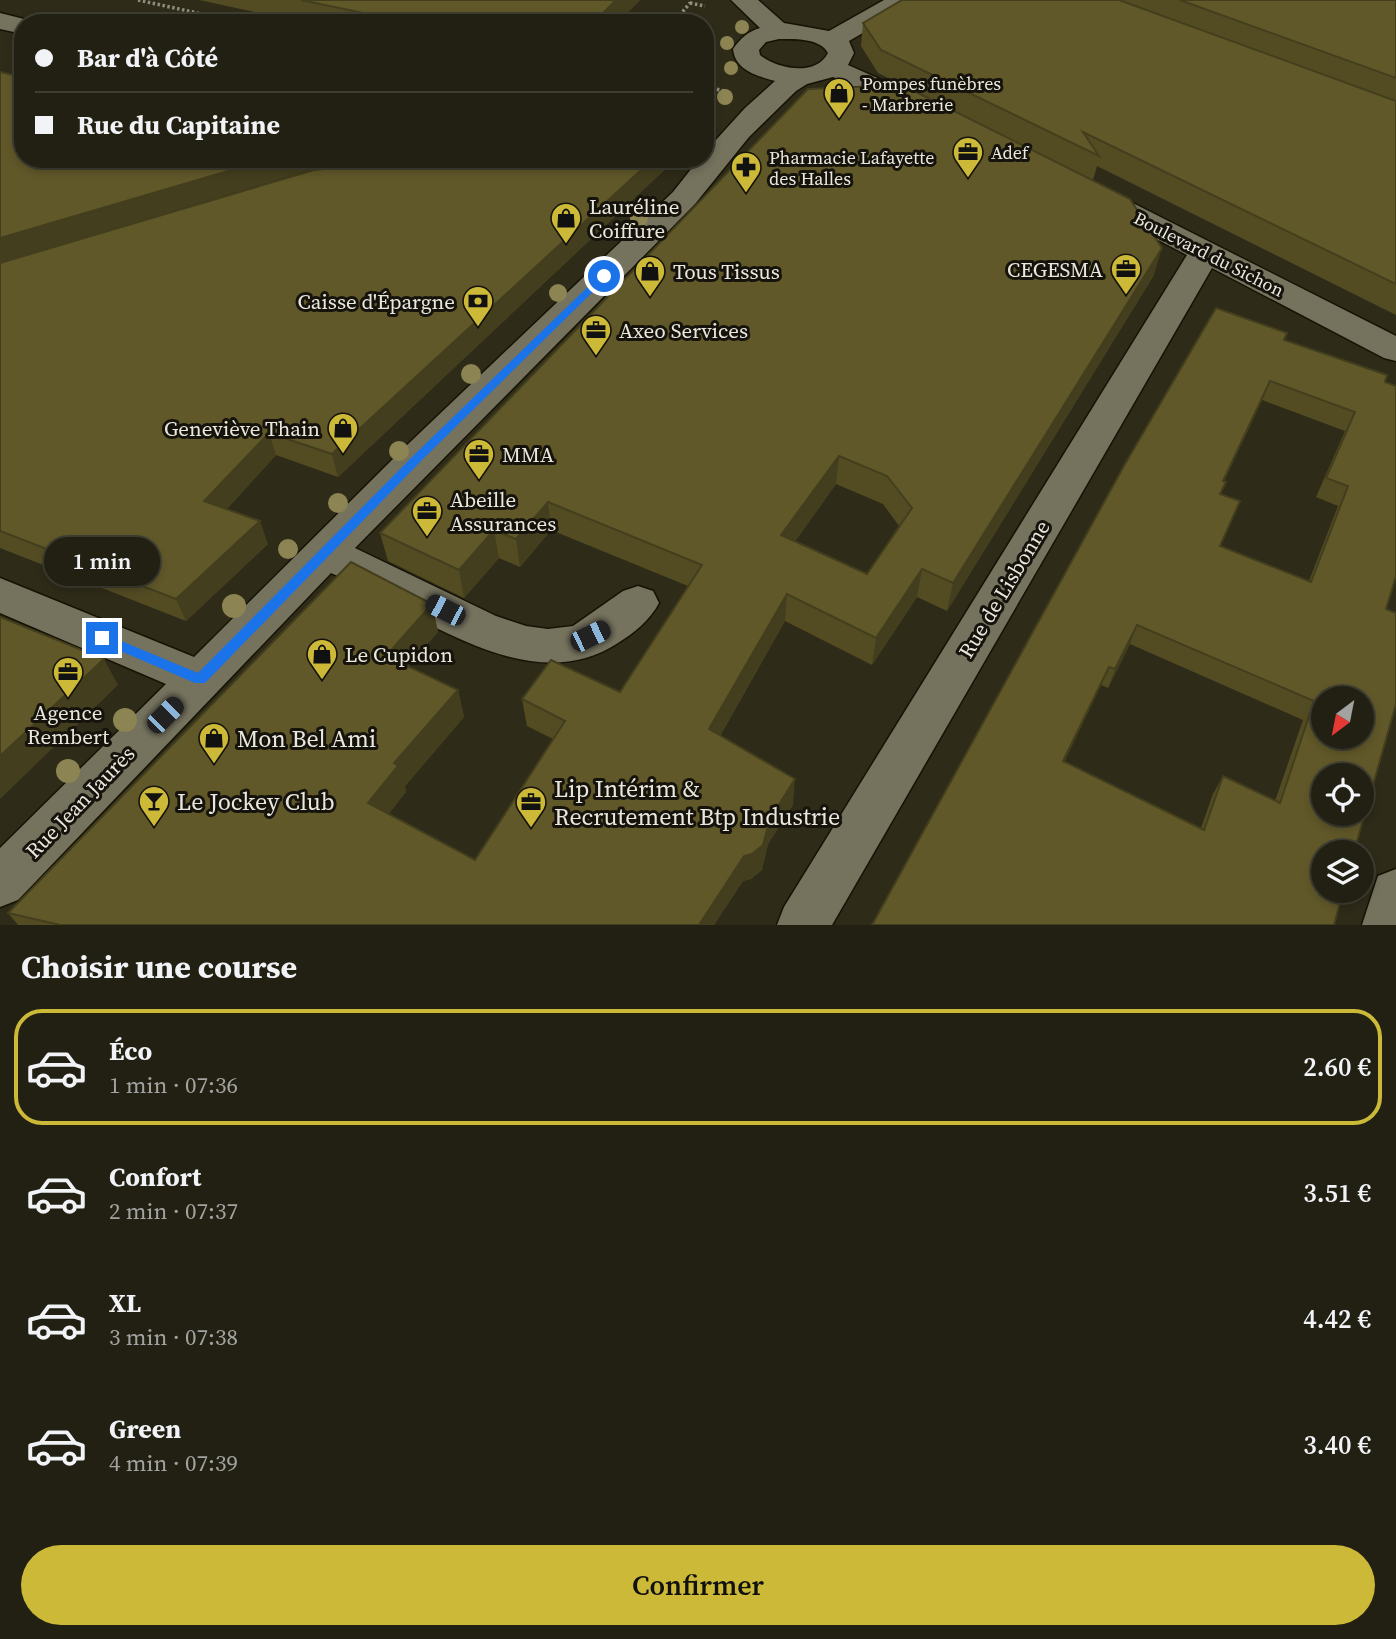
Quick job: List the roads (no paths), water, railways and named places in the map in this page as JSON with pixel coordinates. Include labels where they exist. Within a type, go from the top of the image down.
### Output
[{"type":"street","points":[[743,0],[778,31]]},
{"type":"street","points":[[778,0],[805,31],[872,83],[956,125]]},
{"type":"street","points":[[805,31],[778,31],[757,37],[746,48],[747,58],[761,69],[780,74],[802,75],[831,53],[847,33],[902,0]]},
{"type":"street","name":"Rue Jean Jaurès","points":[[714,148],[761,69]]},
{"type":"street","name":"Rue Jean Jaurès","points":[[714,150],[785,84],[802,75]]},
{"type":"street","points":[[291,189],[359,168]]},
{"type":"street","name":"Rue Jean Jaurès","points":[[0,883],[324,553],[684,198],[702,168]]},
{"type":"street","name":"Boulevard du Sichon","points":[[1076,186],[1396,350]]},
{"type":"street","name":"Rue de Lisbonne","points":[[803,925],[1205,252]]},
{"type":"street","points":[[324,553],[372,573],[493,634],[540,646],[571,645],[609,626],[638,603]]},
{"type":"street","points":[[0,595],[200,679]]},
{"type":"street","points":[[1388,925],[1396,894]]},
{"type":"place","name":"Pompes funèbres - Marbrerie","points":[[839,120]]},
{"type":"place","name":"Adef","points":[[968,179]]},
{"type":"place","name":"Pharmacie Lafayette des Halles","points":[[746,194]]},
{"type":"place","name":"Lauréline Coiffure","points":[[566,245]]},
{"type":"place","name":"CEGESMA","points":[[1126,296]]},
{"type":"place","name":"Tous Tissus","points":[[650,298]]},
{"type":"place","name":"Caisse d'Épargne","points":[[478,328]]},
{"type":"place","name":"Axeo Services","points":[[596,357]]},
{"type":"place","name":"Geneviève Thain","points":[[343,455]]},
{"type":"place","name":"MMA","points":[[479,481]]},
{"type":"place","name":"Abeille Assurances","points":[[427,538]]},
{"type":"place","name":"Le Cupidon","points":[[322,681]]},
{"type":"place","name":"Agence Rembert","points":[[68,699]]},
{"type":"place","name":"Mon Bel Ami","points":[[214,765]]},
{"type":"place","name":"Le Jockey Club","points":[[154,828]]},
{"type":"place","name":"Lip Intérim & Recrutement Btp Industrie","points":[[531,829]]}]
